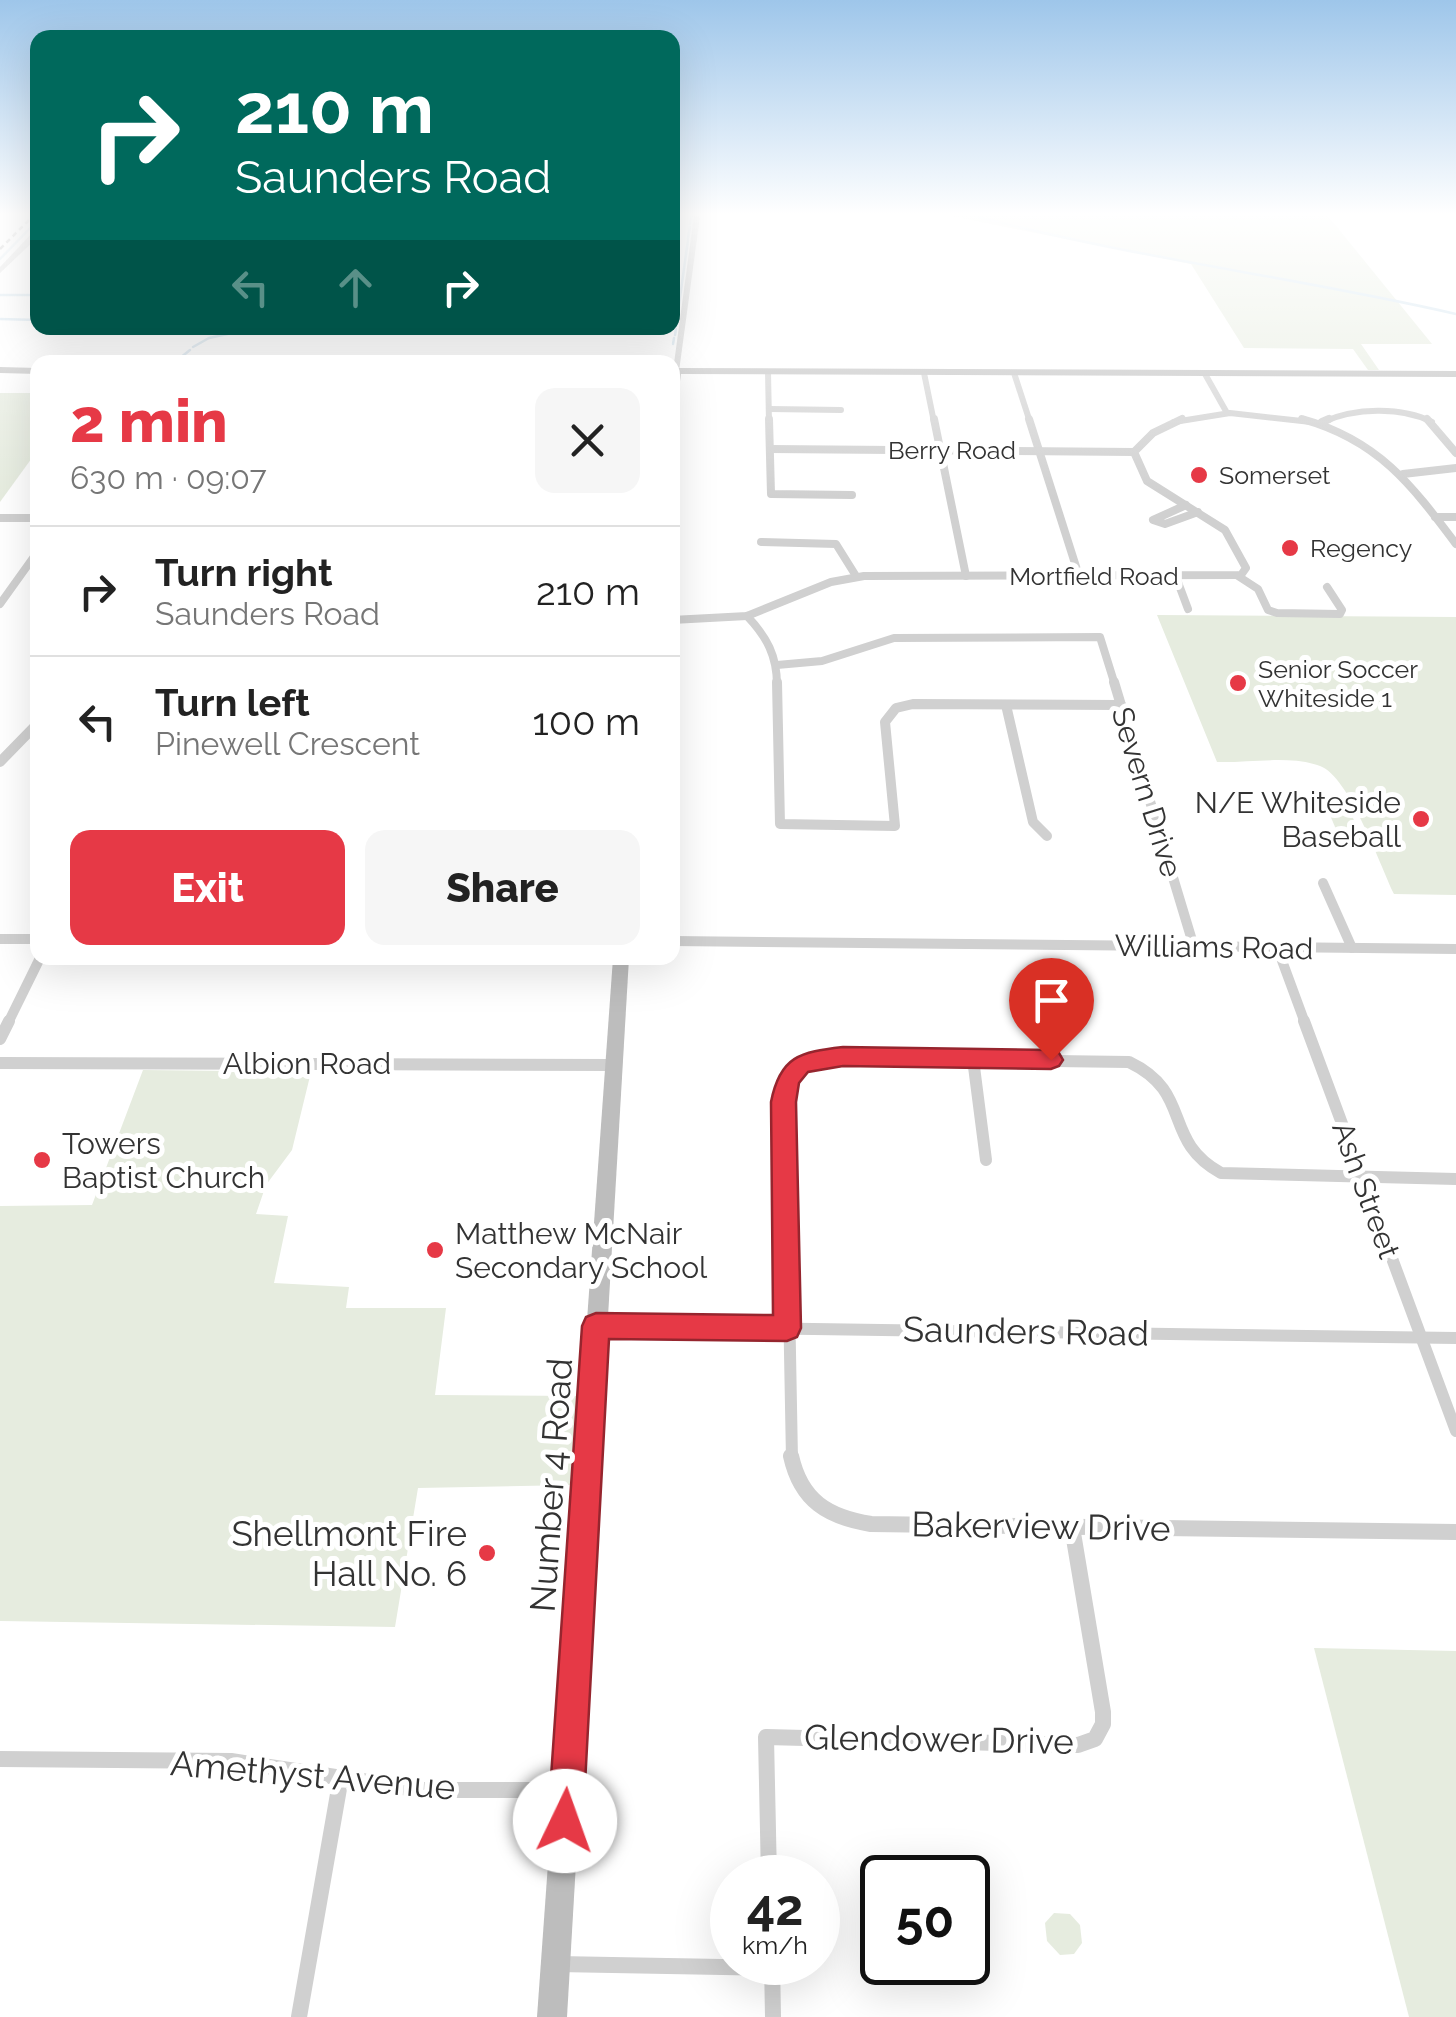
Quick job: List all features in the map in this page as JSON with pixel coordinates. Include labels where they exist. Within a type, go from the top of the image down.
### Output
[{"type":"main road","points":[[0,370],[30,370]]},
{"type":"main road","points":[[680,372],[1456,374]]},
{"type":"main road","name":"Number 4 Road","points":[[552,2017],[621,965]]},
{"type":"street","points":[[768,372],[771,494],[852,495]]},
{"type":"street","points":[[924,373],[966,576]]},
{"type":"street","points":[[1014,373],[1079,576]]},
{"type":"street","points":[[1205,374],[1226,413]]},
{"type":"street","points":[[770,409],[841,410]]},
{"type":"street","points":[[1327,587],[1342,610],[1340,614],[1276,613],[1267,609],[1258,589],[1238,576],[1246,568],[1230,535],[1147,481],[1134,452],[1148,436],[1174,421],[1226,413],[1278,414],[1322,422],[1364,413],[1414,414],[1433,423],[1456,452]]},
{"type":"street","points":[[1322,422],[1402,474],[1456,544]]},
{"type":"street","name":"Berry Road","points":[[770,450],[1134,452]]},
{"type":"street","points":[[1402,474],[1456,468]]},
{"type":"street","points":[[1186,505],[1152,519],[1164,524],[1198,512]]},
{"type":"street","points":[[1435,517],[1456,516]]},
{"type":"street","points":[[0,518],[30,518]]},
{"type":"street","points":[[761,542],[828,542],[840,547],[856,576]]},
{"type":"street","points":[[840,547],[852,542]]},
{"type":"street","points":[[0,604],[30,561]]},
{"type":"street","name":"Mortfield Road","points":[[680,620],[747,616],[856,576],[1238,576]]},
{"type":"street","points":[[1176,576],[1188,609]]},
{"type":"street","points":[[747,616],[765,635],[777,665],[780,824],[894,826],[885,722],[890,712],[913,704],[1121,705]]},
{"type":"street","name":"Severn Drive","points":[[777,665],[833,658],[894,638],[1100,637],[1194,947]]},
{"type":"street","points":[[1006,704],[1034,822],[1047,836]]},
{"type":"street","points":[[0,762],[30,732]]},
{"type":"street","points":[[1324,884],[1352,948]]},
{"type":"street","points":[[0,939],[30,939]]},
{"type":"street","name":"Williams Road","points":[[680,942],[1456,950]]},
{"type":"street","name":"Ash Street","points":[[1277,948],[1456,1432]]},
{"type":"street","points":[[0,1039],[37,965]]},
{"type":"street","name":"Bakerview Drive","points":[[972,1059],[826,1058],[805,1062],[793,1071],[785,1087],[790,1455],[802,1490],[822,1511],[841,1520],[871,1524],[1456,1532]]},
{"type":"street","points":[[986,1160],[972,1059],[1129,1062],[1165,1083],[1187,1148],[1203,1166],[1232,1176],[1456,1179]]},
{"type":"street","name":"Albion Road","points":[[0,1063],[614,1065]]},
{"type":"street","name":"Saunders Road","points":[[596,1326],[1456,1338]]},
{"type":"street","name":"Glendower Drive","points":[[769,1855],[766,1736],[1078,1745],[1095,1739],[1103,1724],[1103,1712],[1072,1526]]},
{"type":"street","name":"Amethyst Avenue","points":[[0,1759],[231,1761],[422,1790],[567,1790]]},
{"type":"street","points":[[299,2017],[341,1777]]},
{"type":"street","points":[[556,1964],[710,1965]]},
{"type":"street","points":[[772,1985],[773,2017]]},
{"type":"shaded area","points":[[1220,310],[1404,310],[1432,344],[1361,344],[1379,370],[1368,370],[1353,349],[1244,348]]},
{"type":"shaded area","points":[[0,393],[30,393],[30,461],[0,502]]},
{"type":"shaded area","points":[[1157,615],[1456,617],[1456,895],[1394,894],[1352,803],[1331,773],[1320,766],[1283,760],[1217,762]]},
{"type":"shaded area","points":[[1321,794],[1343,795],[1363,841],[1341,841]]},
{"type":"shaded area","points":[[143,1070],[311,1072],[292,1150],[266,1185],[256,1214],[288,1216],[274,1283],[349,1287],[346,1308],[446,1308],[435,1395],[578,1396],[572,1485],[418,1488],[395,1627],[0,1621],[0,1206],[92,1205]]},
{"type":"shaded area","points":[[1314,1648],[1456,1651],[1456,2017],[1409,2017]]},
{"type":"shaded area","points":[[1054,1913],[1070,1914],[1080,1925],[1082,1943],[1074,1954],[1060,1955],[1047,1941],[1045,1923]]},
{"type":"waterway","points":[[1437,310],[1456,314]]},
{"type":"waterway","points":[[0,319],[30,320]]},
{"type":"waterway","points":[[193,347],[223,335]]},
{"type":"waterway","points":[[673,344],[674,338]]},
{"type":"waterway","points":[[184,355],[190,350]]},
{"type":"place","name":"Somerset","points":[[1199,475]]},
{"type":"place","name":"Regency","points":[[1290,548]]},
{"type":"place","name":"Senior Soccer Whiteside 1","points":[[1238,683]]},
{"type":"place","name":"N/E Whiteside Baseball","points":[[1421,819]]},
{"type":"place","name":"Towers Baptist Church","points":[[42,1160]]},
{"type":"place","name":"Matthew McNair Secondary School","points":[[435,1250]]},
{"type":"place","name":"Shellmont Fire Hall No. 6","points":[[487,1553]]},
{"type":"route","points":[[565,1821],[596,1326],[787,1328],[784,1102],[785,1087],[799,1066],[843,1057],[1051,1060]]}]
